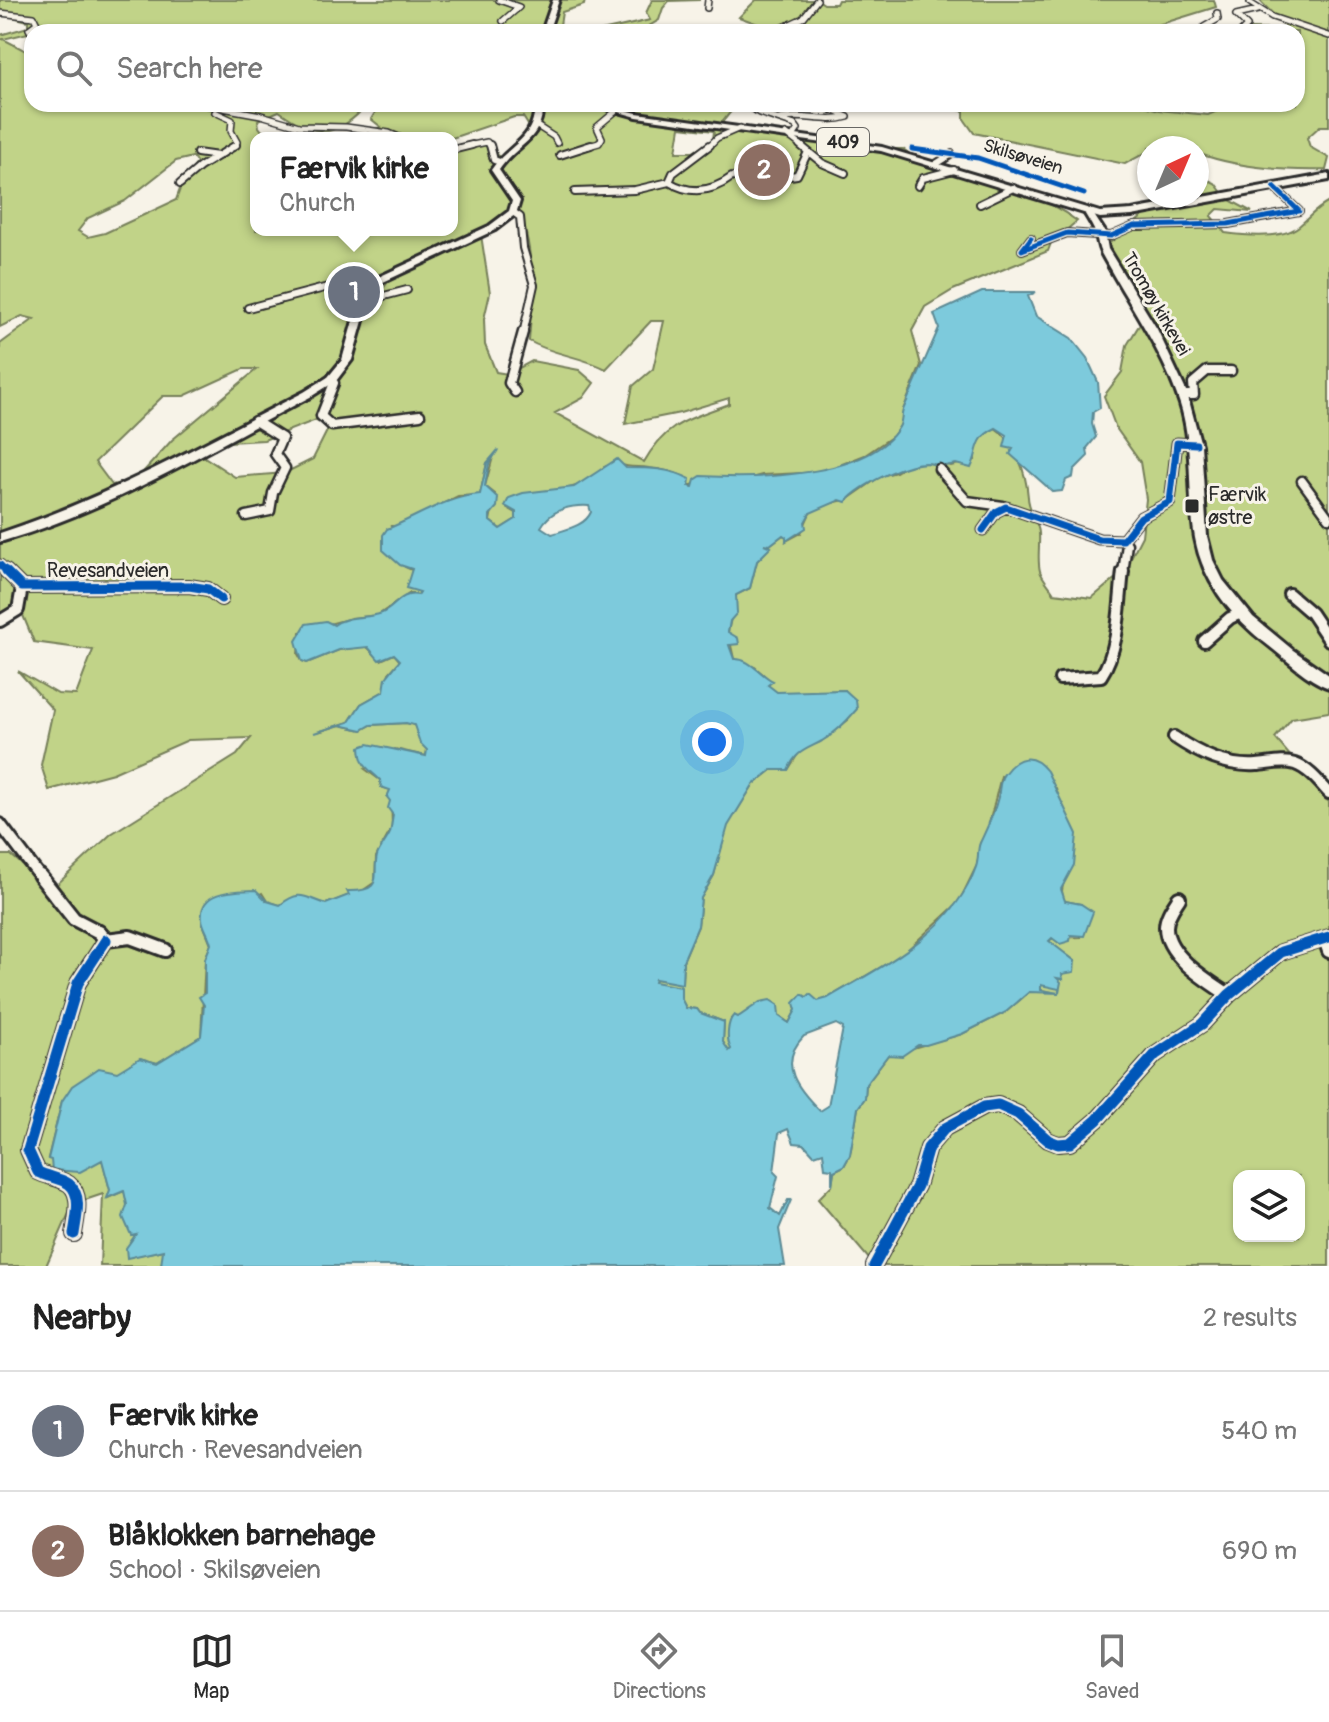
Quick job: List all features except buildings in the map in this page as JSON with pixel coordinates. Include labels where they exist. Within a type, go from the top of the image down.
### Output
[{"type":"main road","points":[[548,24],[556,0]]},
{"type":"main road","points":[[0,538],[56,520],[330,381],[350,353],[365,301],[375,282],[492,228],[513,212],[516,201],[495,170],[500,162],[525,143],[537,126],[538,112]]},
{"type":"main road","name":"Skilsøveien","points":[[623,112],[870,147],[936,164],[1091,215],[1108,217],[1329,177]]},
{"type":"main road","name":"Tromøy kirkevei","points":[[1091,215],[1100,233],[1103,249],[1159,340],[1183,395],[1196,444],[1204,553],[1215,579],[1241,613],[1285,652],[1329,682]]},
{"type":"main road","points":[[1100,233],[1108,217]]},
{"type":"street","points":[[499,0],[519,7],[503,21]]},
{"type":"street","points":[[707,8],[708,0]]},
{"type":"street","points":[[790,24],[803,18],[817,0]]},
{"type":"street","points":[[1250,3],[1258,10],[1296,24]]},
{"type":"street","points":[[1245,24],[1236,15],[1258,10]]},
{"type":"street","points":[[0,13],[34,17],[36,24]]},
{"type":"street","points":[[1209,24],[1218,19],[1217,13]]},
{"type":"street","points":[[1305,27],[1329,36]]},
{"type":"street","points":[[180,184],[200,167],[230,152],[237,142],[231,131],[232,120],[215,112]]},
{"type":"street","points":[[241,112],[299,126],[382,132]]},
{"type":"street","points":[[560,155],[599,143],[602,138],[597,127],[615,112]]},
{"type":"street","points":[[764,112],[797,127],[790,134],[808,152],[822,163],[845,173]]},
{"type":"street","points":[[779,119],[789,116],[839,121],[848,117],[837,112]]},
{"type":"street","points":[[537,126],[554,137],[557,143]]},
{"type":"street","points":[[669,182],[673,173],[717,138],[740,128]]},
{"type":"street","points":[[458,149],[487,142],[494,160],[500,162]]},
{"type":"street","points":[[783,177],[797,175],[808,152]]},
{"type":"street","points":[[197,153],[222,157]]},
{"type":"street","name":"Skilsøveien","points":[[936,164],[952,154]]},
{"type":"street","points":[[918,186],[923,178],[954,170]]},
{"type":"street","points":[[575,192],[635,190],[669,182],[683,189],[707,191],[732,177]]},
{"type":"street","points":[[1031,238],[1022,250],[1067,233],[1116,235],[1134,226],[1256,221],[1299,211],[1274,187]]},
{"type":"street","points":[[980,204],[1013,188]]},
{"type":"street","points":[[513,212],[520,217],[523,248],[534,281],[517,361],[510,376],[509,383],[515,392]]},
{"type":"street","points":[[248,308],[351,281],[375,282]]},
{"type":"street","points":[[365,301],[407,290]]},
{"type":"street","name":"Tromøy kirkevei","points":[[1183,395],[1195,395],[1192,385],[1207,371],[1231,371]]},
{"type":"street","points":[[330,381],[334,383],[334,388],[321,416],[332,426],[420,415]]},
{"type":"street","points":[[246,516],[270,511],[273,493],[285,468],[275,454],[282,438],[255,421]]},
{"type":"street","points":[[1123,540],[1141,517],[1170,502],[1177,443],[1196,444]]},
{"type":"street","points":[[939,469],[967,501],[1006,507],[1099,539],[1123,540],[1127,544],[1123,588],[1105,670],[1101,676],[1060,679]]},
{"type":"street","points":[[1302,481],[1329,518]]},
{"type":"street","points":[[983,530],[996,512],[1006,507]]},
{"type":"street","name":"Revesandveien","points":[[0,565],[22,587],[189,586],[208,589],[221,599]]},
{"type":"street","name":"Revesandveien","points":[[0,621],[18,610],[22,587]]},
{"type":"street","points":[[1289,594],[1311,613],[1329,640]]},
{"type":"street","points":[[1204,641],[1215,634],[1227,617],[1241,613]]},
{"type":"street","points":[[1174,737],[1211,757],[1235,764],[1280,760],[1293,762],[1315,775],[1329,793]]},
{"type":"street","points":[[0,824],[74,919],[99,932],[106,940]]},
{"type":"street","points":[[1179,898],[1166,924],[1167,934],[1193,968],[1229,995]]},
{"type":"street","points":[[74,1234],[77,1203],[74,1188],[66,1182],[38,1175],[31,1166],[28,1150],[78,983],[106,940],[130,937],[165,950]]},
{"type":"street","points":[[874,1266],[917,1186],[928,1148],[945,1128],[984,1107],[998,1105],[1018,1114],[1048,1140],[1058,1144],[1070,1143],[1097,1120],[1155,1055],[1202,1024],[1229,995],[1281,952],[1328,942]]},
{"type":"green space","points":[[0,0],[585,0],[584,5],[562,12],[560,24],[28,24],[28,21],[0,14]]},
{"type":"green space","points":[[652,0],[700,0],[669,1],[659,20],[652,24],[632,24],[650,20],[646,13]]},
{"type":"green space","points":[[756,0],[818,0],[824,4],[836,4],[838,0],[1214,0],[1216,7],[1161,24],[758,24],[739,17]]},
{"type":"green space","points":[[1259,0],[1329,0],[1329,126],[1320,126],[1307,138],[1310,147],[1329,158],[1326,170],[1278,169],[1213,158],[1209,157],[1209,136],[1137,136],[1137,158],[1125,164],[974,133],[964,119],[964,112],[1179,112],[1208,115],[1215,112],[1305,112],[1305,24],[1283,24]]},
{"type":"green space","points":[[24,28],[24,34],[3,39],[24,50],[24,112],[277,112],[258,120],[263,132],[250,132],[250,236],[458,236],[458,147],[484,141],[491,144],[501,160],[522,144],[530,128],[523,117],[514,117],[458,136],[458,132],[366,132],[381,127],[371,119],[375,112],[731,112],[720,125],[882,149],[903,149],[917,159],[1021,191],[1077,221],[1051,243],[1048,251],[953,290],[925,307],[912,331],[921,365],[903,410],[902,423],[893,436],[865,455],[822,472],[762,475],[747,479],[715,477],[689,486],[689,479],[675,473],[616,462],[604,467],[586,483],[559,491],[530,494],[506,507],[516,513],[516,519],[500,529],[490,521],[495,494],[485,486],[493,457],[487,463],[480,495],[458,496],[398,526],[391,526],[405,567],[412,570],[411,581],[420,592],[418,595],[410,593],[378,615],[351,618],[300,632],[298,654],[307,663],[339,650],[366,646],[381,660],[394,654],[400,661],[389,673],[384,691],[361,704],[349,722],[318,732],[340,725],[362,730],[371,725],[406,723],[414,725],[427,750],[426,756],[395,749],[365,769],[380,780],[381,787],[391,790],[392,828],[376,857],[375,882],[362,891],[348,891],[350,895],[326,904],[308,899],[280,905],[267,901],[262,893],[203,924],[211,944],[205,959],[201,1036],[157,1063],[140,1058],[128,1068],[62,1101],[48,1158],[102,1159],[110,1190],[108,1198],[124,1191],[137,1233],[128,1257],[164,1250],[161,1266],[100,1266],[103,1194],[73,1204],[46,1266],[0,1266],[0,855],[11,855],[51,890],[111,834],[237,755],[251,738],[188,740],[113,773],[49,790],[41,765],[53,710],[18,671],[58,694],[76,695],[93,650],[34,642],[20,608],[1,626],[0,622],[0,344],[34,319],[22,316],[0,327],[0,35]],"holes":[[[680,127],[714,131],[713,140],[693,152],[676,152]],[[193,157],[197,163],[183,181],[176,200],[105,233],[88,237],[78,231],[88,218],[125,201],[176,161]],[[518,214],[524,226],[532,294],[529,341],[606,369],[651,321],[664,321],[653,369],[633,386],[625,424],[680,413],[729,398],[729,404],[670,430],[644,462],[555,413],[583,398],[594,383],[579,370],[532,361],[508,374],[496,372],[485,345],[484,319],[490,293],[481,235]],[[429,254],[383,281],[387,283],[355,326],[358,310],[371,287],[390,272]],[[243,369],[257,369],[172,440],[136,480],[112,485],[95,462],[163,396],[184,396]],[[316,420],[330,425],[313,459],[285,473],[235,477],[203,456],[228,442],[264,440]]]},
{"type":"green space","points":[[281,112],[360,112],[341,127],[321,131],[302,125]]},
{"type":"green space","points":[[1209,180],[1215,183],[1226,198],[1252,212],[1218,209],[1211,216],[1225,233],[1264,236],[1283,233],[1299,226],[1329,202],[1329,712],[1292,718],[1275,738],[1329,802],[1329,1266],[875,1266],[818,1199],[832,1185],[834,1171],[844,1166],[850,1155],[858,1108],[865,1098],[866,1084],[888,1055],[962,1034],[1006,1012],[1029,992],[1052,992],[1041,990],[1041,985],[1057,981],[1057,977],[1075,961],[1049,942],[1052,938],[1081,937],[1081,904],[1065,901],[1062,890],[1074,860],[1075,843],[1072,826],[1056,788],[1001,776],[987,832],[980,843],[977,865],[959,902],[903,954],[828,998],[796,1010],[789,1023],[779,1016],[731,1019],[732,1049],[728,1051],[723,1042],[724,1022],[697,1009],[686,1008],[681,999],[654,982],[655,979],[682,983],[683,961],[698,926],[701,898],[714,875],[727,826],[753,785],[772,770],[788,770],[801,749],[820,742],[848,720],[845,690],[776,692],[767,685],[772,682],[755,667],[734,659],[728,632],[736,595],[750,588],[757,561],[770,547],[765,544],[770,545],[783,535],[787,537],[786,541],[801,533],[810,513],[824,505],[848,499],[881,476],[896,472],[910,463],[934,462],[951,466],[975,460],[980,441],[995,428],[1009,441],[1022,468],[1038,528],[1040,571],[1054,593],[1092,598],[1124,571],[1142,536],[1146,499],[1140,462],[1116,428],[1104,396],[1122,372],[1127,345],[1141,322],[1133,297],[1101,250],[1153,208],[1209,208]]},
{"type":"water","points":[[982,292],[1036,292],[1028,296],[1036,316],[1071,338],[1087,358],[1098,382],[1100,408],[1093,412],[1092,424],[1096,437],[1087,448],[1088,456],[1074,470],[1073,477],[1066,480],[1062,491],[1053,492],[1010,454],[1013,449],[1004,447],[1007,435],[996,428],[980,441],[971,468],[956,464],[904,467],[876,480],[846,502],[840,500],[810,513],[805,522],[806,528],[786,541],[783,535],[770,545],[764,544],[771,547],[757,561],[750,588],[736,595],[737,613],[730,621],[728,632],[738,638],[739,644],[729,645],[734,659],[750,664],[773,681],[768,685],[777,692],[845,690],[856,700],[857,709],[832,734],[798,755],[788,770],[772,770],[753,785],[728,826],[714,875],[701,898],[698,926],[683,961],[682,984],[655,979],[654,982],[681,987],[681,998],[686,1008],[697,1009],[724,1022],[723,1042],[729,1051],[728,1031],[732,1018],[760,1002],[770,1000],[778,1005],[779,1016],[789,1023],[796,1010],[794,1003],[802,994],[807,997],[810,994],[818,1001],[828,998],[914,944],[951,910],[976,867],[979,845],[998,797],[1002,776],[1014,763],[1030,759],[1047,771],[1077,834],[1074,865],[1061,889],[1065,901],[1081,904],[1093,912],[1084,936],[1071,935],[1070,941],[1060,944],[1052,938],[1049,941],[1075,961],[1074,972],[1062,974],[1063,979],[1057,978],[1061,982],[1059,992],[1059,989],[1041,985],[1041,990],[1059,993],[1029,992],[1006,1012],[962,1034],[918,1045],[902,1056],[888,1055],[866,1084],[865,1098],[858,1108],[850,1155],[844,1166],[834,1171],[832,1185],[832,1169],[825,1168],[823,1152],[814,1155],[804,1144],[794,1143],[788,1129],[779,1133],[774,1172],[778,1176],[770,1208],[780,1216],[788,1200],[791,1200],[779,1229],[785,1266],[161,1266],[163,1250],[127,1258],[126,1248],[136,1234],[131,1235],[123,1217],[127,1205],[124,1191],[107,1198],[110,1190],[102,1160],[80,1172],[52,1170],[51,1160],[48,1159],[62,1101],[72,1086],[99,1068],[117,1072],[140,1058],[157,1063],[201,1036],[204,1005],[199,997],[205,993],[205,959],[211,944],[202,920],[202,910],[212,897],[256,890],[267,901],[280,905],[298,896],[326,904],[349,895],[347,891],[367,889],[375,881],[377,856],[390,833],[393,815],[388,808],[390,790],[381,787],[380,780],[366,766],[360,747],[368,744],[426,756],[427,750],[420,743],[414,725],[406,723],[371,725],[362,730],[340,725],[314,733],[349,722],[361,704],[384,691],[386,678],[400,660],[394,654],[379,660],[368,647],[339,650],[307,663],[302,661],[296,641],[306,624],[326,621],[334,625],[376,615],[407,595],[418,595],[420,592],[406,588],[412,569],[400,565],[383,550],[383,535],[387,529],[443,503],[480,494],[487,463],[498,450],[489,464],[485,486],[498,498],[490,521],[500,529],[516,519],[516,512],[505,506],[509,498],[523,493],[574,487],[617,459],[626,468],[659,469],[682,475],[690,479],[689,486],[693,487],[695,480],[701,476],[777,476],[836,466],[862,457],[884,444],[899,427],[903,410],[939,328],[934,314]],"holes":[[[589,506],[591,512],[588,517],[575,526],[552,534],[541,527],[550,516],[562,510]],[[836,1024],[843,1028],[828,1106],[820,1111],[798,1085],[791,1066],[792,1057],[804,1036]]]},
{"type":"cycle path","points":[[912,149],[978,158],[1084,194]]},
{"type":"cycle path","points":[[1031,238],[1022,250],[1067,233],[1111,236],[1134,226],[1228,224],[1299,211],[1274,187]]},
{"type":"cycle path","points":[[983,530],[996,512],[1006,507],[1099,539],[1123,540],[1141,517],[1170,502],[1177,443],[1196,444]]},
{"type":"cycle path","points":[[0,565],[22,587],[189,586],[208,589],[221,599]]},
{"type":"cycle path","points":[[874,1266],[917,1186],[928,1148],[945,1128],[984,1107],[998,1105],[1018,1114],[1048,1140],[1058,1144],[1070,1143],[1097,1120],[1155,1055],[1202,1024],[1229,995],[1281,952],[1329,937]]},
{"type":"cycle path","points":[[74,1234],[77,1205],[74,1190],[69,1184],[38,1172],[28,1150],[78,983],[106,940]]},
{"type":"place","name":"Blåklokken barnehage","points":[[764,170]]},
{"type":"place","name":"Færvik kirke","points":[[354,292]]},
{"type":"place","name":"Færvik østre","points":[[1192,506]]}]
